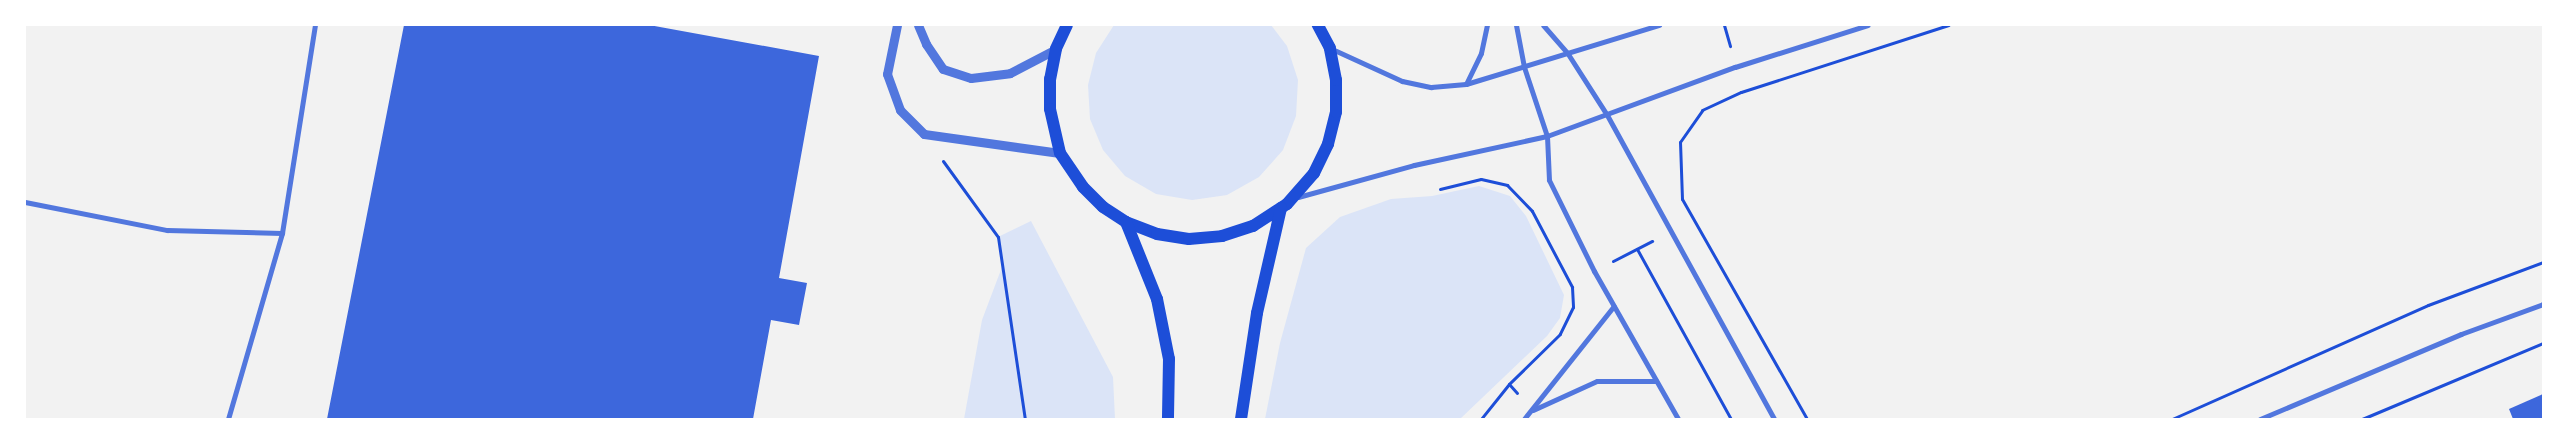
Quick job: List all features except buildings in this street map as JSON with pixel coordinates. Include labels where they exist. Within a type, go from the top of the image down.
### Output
[{"type":"main road","points":[[1068,25],[1056,49],[1050,79],[1050,109],[1060,153],[1083,187],[1103,207],[1126,222],[1157,234],[1189,239],[1222,236],[1253,226],[1293,198],[1314,173],[1328,144],[1336,112],[1336,80],[1330,48],[1318,25]]},
{"type":"main road","points":[[1241,419],[1257,313],[1281,208]]},
{"type":"main road","points":[[1126,222],[1157,299],[1169,359],[1168,419]]},
{"type":"street","points":[[228,419],[282,233],[315,25]]},
{"type":"street","points":[[896,25],[888,74],[900,110],[924,134],[1060,153]]},
{"type":"street","points":[[918,25],[926,44],[944,69],[971,78],[1010,73],[1056,49]]},
{"type":"street","points":[[1466,84],[1481,53],[1487,25]]},
{"type":"street","points":[[1516,25],[1524,68],[1547,136],[1549,180],[1594,271],[1678,419]]},
{"type":"street","points":[[1542,25],[1568,54],[1607,114],[1669,232],[1774,419]]},
{"type":"street","points":[[1330,48],[1402,81],[1431,86],[1466,84],[1524,68],[1659,25]]},
{"type":"street","points":[[1293,198],[1414,165],[1547,136],[1735,67],[1868,25]]},
{"type":"street","points":[[25,202],[167,230],[282,233]]},
{"type":"street","points":[[2260,419],[2462,334],[2543,304]]},
{"type":"street","points":[[1524,419],[1614,306]]},
{"type":"street","points":[[1531,411],[1597,381],[1656,381]]},
{"type":"path","points":[[1807,419],[1682,200],[1680,142],[1702,110],[1741,92],[1948,25]]},
{"type":"path","points":[[924,134],[998,237],[1025,419]]},
{"type":"path","points":[[1440,189],[1481,179],[1507,185],[1532,211],[1572,287],[1573,307],[1560,334],[1509,384],[1482,419]]},
{"type":"path","points":[[1572,287],[1594,271],[1669,232],[1694,222]]},
{"type":"path","points":[[1637,249],[1731,419]]},
{"type":"path","points":[[2172,419],[2428,305],[2543,262]]},
{"type":"path","points":[[2362,419],[2543,343]]},
{"type":"shaded area","points":[[1114,25],[1271,25],[1287,46],[1298,80],[1296,116],[1283,150],[1259,177],[1227,195],[1192,200],[1156,194],[1125,176],[1103,150],[1090,119],[1088,85],[1096,53]]},
{"type":"shaded area","points":[[1479,186],[1510,196],[1526,216],[1564,295],[1560,318],[1547,336],[1460,419],[1265,419],[1280,343],[1306,248],[1340,217],[1391,199],[1432,196]]},
{"type":"shaded area","points":[[1031,221],[1113,377],[1115,419],[964,419],[982,320],[1002,267],[998,237]]}]
